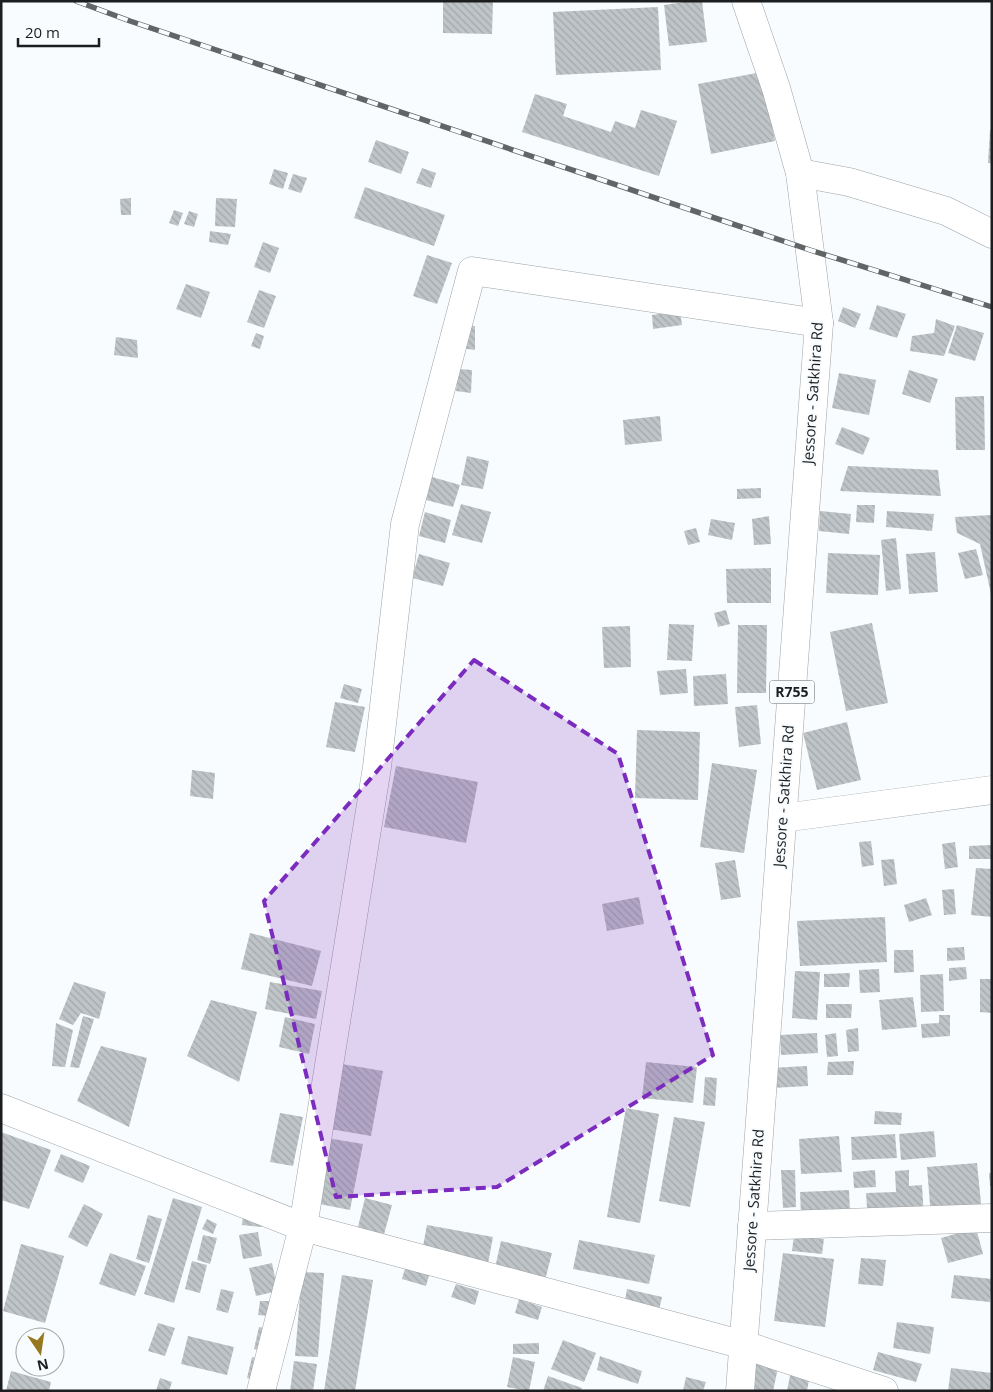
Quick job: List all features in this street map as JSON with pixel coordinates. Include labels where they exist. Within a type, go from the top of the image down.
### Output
[{"type":"street","name":"Jessore - Satkhira Rd","points":[[740,1391],[819,323],[800,173],[776,88],[746,1]]},
{"type":"street","points":[[800,173],[849,182],[946,211],[992,234]]},
{"type":"street","points":[[261,1391],[304,1227],[377,767],[405,524],[472,271],[819,323]]},
{"type":"street","points":[[782,818],[992,790]]},
{"type":"street","points":[[1,1108],[304,1227],[744,1345],[884,1391]]},
{"type":"street","points":[[752,1226],[992,1218]]},
{"type":"highlighted area","points":[[474,660],[618,754],[713,1055],[497,1187],[336,1197],[264,901]]},
{"type":"building","points":[[443,1],[493,1],[492,34],[443,33]]},
{"type":"building","points":[[702,1],[707,42],[669,46],[664,5]]},
{"type":"building","points":[[658,7],[661,70],[556,75],[553,12]]},
{"type":"building","points":[[762,72],[775,141],[711,154],[698,84]]},
{"type":"building","points":[[535,94],[567,104],[563,116],[611,132],[615,121],[635,128],[641,110],[677,121],[659,176],[522,132]]},
{"type":"building","points":[[990,130],[992,130],[992,163],[988,163]]},
{"type":"building","points":[[376,140],[409,152],[401,174],[368,162]]},
{"type":"building","points":[[422,168],[436,173],[431,188],[416,183]]},
{"type":"building","points":[[274,169],[288,173],[283,189],[269,184]]},
{"type":"building","points":[[293,174],[307,178],[301,193],[288,189]]},
{"type":"building","points":[[365,187],[445,215],[434,246],[354,218]]},
{"type":"building","points":[[131,198],[131,215],[121,215],[120,199]]},
{"type":"building","points":[[216,198],[237,199],[235,227],[215,226]]},
{"type":"building","points":[[174,210],[183,213],[178,226],[169,223]]},
{"type":"building","points":[[189,211],[198,214],[194,227],[184,224]]},
{"type":"building","points":[[210,231],[231,234],[228,245],[209,242]]},
{"type":"building","points":[[263,242],[279,248],[270,273],[254,267]]},
{"type":"building","points":[[427,255],[452,263],[437,304],[413,296]]},
{"type":"building","points":[[186,284],[210,292],[201,318],[176,309]]},
{"type":"building","points":[[259,290],[276,296],[264,328],[247,322]]},
{"type":"building","points":[[877,305],[906,314],[897,338],[869,329]]},
{"type":"building","points":[[843,307],[861,314],[855,328],[838,321]]},
{"type":"building","points":[[680,311],[682,325],[653,329],[652,315]]},
{"type":"building","points":[[936,319],[955,326],[944,356],[910,351],[912,336],[934,333]]},
{"type":"building","points":[[462,325],[475,326],[475,350],[460,348]]},
{"type":"building","points":[[957,325],[984,333],[975,361],[948,353]]},
{"type":"building","points":[[256,333],[264,336],[260,349],[251,346]]},
{"type":"building","points":[[116,337],[137,340],[138,358],[114,355]]},
{"type":"building","points":[[459,369],[472,370],[471,393],[456,391]]},
{"type":"building","points":[[909,370],[938,379],[930,403],[902,394]]},
{"type":"building","points":[[839,373],[876,380],[869,415],[832,408]]},
{"type":"building","points":[[984,396],[985,450],[956,450],[955,397]]},
{"type":"building","points":[[660,416],[662,441],[625,445],[623,420]]},
{"type":"building","points":[[842,427],[870,438],[863,455],[835,444]]},
{"type":"building","points":[[467,456],[489,461],[483,489],[461,485]]},
{"type":"building","points":[[848,466],[938,470],[941,496],[840,491]]},
{"type":"building","points":[[432,477],[460,485],[453,507],[426,500]]},
{"type":"building","points":[[761,488],[761,498],[737,499],[737,489]]},
{"type":"building","points":[[461,504],[491,512],[482,543],[452,535]]},
{"type":"building","points":[[857,505],[875,505],[874,523],[856,522]]},
{"type":"building","points":[[820,511],[851,514],[849,534],[819,531]]},
{"type":"building","points":[[887,511],[934,514],[932,531],[886,527]]},
{"type":"building","points":[[425,512],[451,520],[445,543],[419,536]]},
{"type":"building","points":[[992,515],[991,594],[980,544],[957,533],[955,517]]},
{"type":"building","points":[[769,516],[771,544],[754,545],[752,519]]},
{"type":"building","points":[[711,519],[735,523],[732,540],[708,535]]},
{"type":"building","points":[[696,528],[700,542],[688,545],[684,531]]},
{"type":"building","points":[[896,538],[901,589],[886,591],[881,540]]},
{"type":"building","points":[[976,549],[983,575],[965,579],[958,553]]},
{"type":"building","points":[[935,552],[938,592],[909,594],[906,554]]},
{"type":"building","points":[[828,553],[880,555],[878,595],[826,593]]},
{"type":"building","points":[[419,554],[450,563],[443,586],[412,578]]},
{"type":"building","points":[[771,568],[771,603],[727,603],[726,569]]},
{"type":"building","points":[[726,610],[730,624],[718,627],[714,613]]},
{"type":"building","points":[[872,623],[888,703],[846,711],[830,632]]},
{"type":"building","points":[[669,624],[694,625],[692,661],[667,660]]},
{"type":"building","points":[[738,625],[767,625],[766,693],[737,693]]},
{"type":"building","points":[[630,626],[631,667],[604,668],[602,627]]},
{"type":"building","points":[[686,669],[688,693],[660,695],[657,671]]},
{"type":"building","points":[[726,674],[728,704],[694,706],[693,676]]},
{"type":"building","points":[[344,684],[362,689],[358,703],[340,698]]},
{"type":"building","points":[[335,702],[365,707],[355,752],[326,747]]},
{"type":"building","points":[[757,705],[761,744],[739,747],[735,707]]},
{"type":"building","points":[[847,722],[861,780],[817,790],[803,733]]},
{"type":"building","points":[[637,730],[700,732],[698,800],[635,798]]},
{"type":"building","points":[[712,763],[757,770],[744,853],[700,847]]},
{"type":"building","points":[[396,766],[478,782],[466,843],[384,827]]},
{"type":"building","points":[[192,770],[215,773],[213,799],[190,796]]},
{"type":"building","points":[[871,841],[874,865],[862,867],[859,842]]},
{"type":"building","points":[[955,842],[958,867],[945,869],[942,844]]},
{"type":"building","points":[[992,845],[992,859],[969,859],[969,846]]},
{"type":"building","points":[[894,859],[897,884],[884,886],[881,860]]},
{"type":"building","points":[[735,860],[741,897],[721,900],[715,863]]},
{"type":"building","points":[[976,868],[992,869],[992,917],[971,915]]},
{"type":"building","points":[[954,889],[956,914],[944,915],[942,890]]},
{"type":"building","points":[[639,897],[644,924],[607,931],[602,904]]},
{"type":"building","points":[[926,898],[932,915],[909,922],[904,905]]},
{"type":"building","points":[[885,917],[887,962],[800,966],[797,921]]},
{"type":"building","points":[[250,933],[321,951],[312,986],[241,969]]},
{"type":"building","points":[[964,947],[965,960],[947,961],[947,948]]},
{"type":"building","points":[[894,950],[913,950],[914,972],[894,973]]},
{"type":"building","points":[[966,967],[967,979],[949,981],[949,968]]},
{"type":"building","points":[[879,969],[880,992],[860,993],[859,970]]},
{"type":"building","points":[[795,971],[820,972],[817,1020],[792,1018]]},
{"type":"building","points":[[850,973],[849,987],[824,987],[824,974]]},
{"type":"building","points":[[943,974],[944,1011],[921,1012],[920,975]]},
{"type":"building","points":[[980,979],[992,979],[992,1013],[980,1012]]},
{"type":"building","points":[[74,982],[106,992],[99,1019],[81,1013],[73,1025],[59,1019]]},
{"type":"building","points":[[270,982],[322,991],[316,1019],[265,1009]]},
{"type":"building","points":[[913,997],[917,1027],[882,1030],[879,1000]]},
{"type":"building","points":[[211,1000],[257,1012],[239,1082],[187,1056]]},
{"type":"building","points":[[826,1004],[852,1004],[851,1018],[826,1018]]},
{"type":"building","points":[[939,1015],[950,1015],[950,1036],[922,1038],[921,1024],[939,1023]]},
{"type":"building","points":[[83,1016],[94,1019],[79,1068],[70,1067]]},
{"type":"building","points":[[285,1017],[315,1024],[309,1054],[279,1047]]},
{"type":"building","points":[[56,1023],[73,1030],[65,1067],[52,1066]]},
{"type":"building","points":[[858,1028],[859,1051],[848,1052],[846,1030]]},
{"type":"building","points":[[817,1033],[818,1053],[781,1055],[780,1035]]},
{"type":"building","points":[[836,1033],[838,1056],[827,1057],[825,1035]]},
{"type":"building","points":[[101,1046],[147,1058],[129,1127],[77,1101]]},
{"type":"building","points":[[854,1061],[853,1075],[827,1075],[828,1062]]},
{"type":"building","points":[[646,1062],[697,1067],[693,1103],[642,1098]]},
{"type":"building","points":[[336,1063],[383,1071],[371,1136],[324,1128]]},
{"type":"building","points":[[807,1066],[808,1086],[772,1088],[770,1068]]},
{"type":"building","points":[[705,1077],[717,1078],[715,1106],[703,1105]]},
{"type":"building","points":[[626,1108],[659,1114],[640,1223],[607,1217]]},
{"type":"building","points":[[875,1111],[902,1113],[901,1125],[874,1124]]},
{"type":"building","points":[[280,1113],[303,1117],[293,1166],[270,1162]]},
{"type":"building","points":[[674,1117],[705,1122],[690,1207],[659,1201]]},
{"type":"building","points":[[934,1131],[936,1157],[901,1160],[899,1134]]},
{"type":"building","points":[[1,1132],[51,1150],[29,1209],[1,1200]]},
{"type":"building","points":[[895,1134],[897,1158],[852,1160],[851,1137]]},
{"type":"building","points":[[839,1136],[842,1172],[801,1174],[799,1139]]},
{"type":"building","points":[[327,1138],[363,1144],[350,1210],[314,1203]]},
{"type":"building","points":[[61,1154],[90,1166],[83,1183],[54,1171]]},
{"type":"building","points":[[977,1163],[982,1213],[931,1217],[927,1167]]},
{"type":"building","points":[[781,1170],[795,1170],[796,1207],[783,1208]]},
{"type":"building","points":[[875,1170],[876,1187],[854,1188],[853,1172]]},
{"type":"building","points":[[909,1170],[909,1186],[922,1185],[924,1218],[868,1221],[866,1193],[896,1192],[895,1171]]},
{"type":"building","points":[[989,1173],[992,1173],[992,1186],[990,1186]]},
{"type":"building","points":[[849,1190],[850,1212],[801,1214],[800,1192]]},
{"type":"building","points":[[173,1198],[202,1207],[174,1303],[144,1294]]},
{"type":"building","points":[[365,1198],[392,1205],[383,1238],[357,1231]]},
{"type":"building","points":[[84,1204],[103,1214],[87,1247],[68,1237]]},
{"type":"building","points":[[148,1215],[162,1219],[149,1263],[136,1259]]},
{"type":"building","points":[[243,1215],[262,1217],[262,1227],[242,1225]]},
{"type":"building","points":[[207,1219],[217,1224],[213,1234],[202,1229]]},
{"type":"building","points":[[427,1225],[493,1237],[487,1269],[421,1257]]},
{"type":"building","points":[[976,1228],[983,1254],[948,1263],[941,1238]]},
{"type":"building","points":[[258,1232],[262,1256],[243,1259],[239,1235]]},
{"type":"building","points":[[203,1235],[217,1238],[210,1264],[197,1260]]},
{"type":"building","points":[[794,1236],[824,1239],[822,1254],[792,1251]]},
{"type":"building","points":[[579,1240],[655,1255],[649,1284],[573,1269]]},
{"type":"building","points":[[501,1241],[552,1253],[543,1288],[493,1277]]},
{"type":"building","points":[[21,1244],[64,1256],[45,1323],[3,1311]]},
{"type":"building","points":[[110,1253],[146,1266],[135,1296],[99,1284]]},
{"type":"building","points":[[783,1253],[834,1259],[825,1327],[774,1321]]},
{"type":"building","points":[[861,1258],[886,1260],[883,1286],[858,1284]]},
{"type":"building","points":[[192,1261],[207,1265],[200,1293],[185,1289]]},
{"type":"building","points":[[272,1263],[278,1291],[256,1296],[249,1268]]},
{"type":"building","points":[[406,1265],[430,1272],[426,1286],[402,1279]]},
{"type":"building","points":[[302,1272],[324,1273],[318,1357],[295,1356]]},
{"type":"building","points":[[342,1275],[373,1280],[355,1391],[324,1391]]},
{"type":"building","points":[[954,1275],[992,1279],[990,1302],[951,1298]]},
{"type":"building","points":[[456,1284],[479,1291],[475,1305],[451,1297]]},
{"type":"building","points":[[221,1289],[234,1292],[228,1313],[216,1310]]},
{"type":"building","points":[[627,1289],[662,1297],[658,1314],[624,1306]]},
{"type":"building","points":[[519,1299],[542,1307],[538,1320],[515,1313]]},
{"type":"building","points":[[260,1301],[269,1301],[269,1316],[258,1315]]},
{"type":"building","points":[[897,1322],[934,1327],[930,1354],[893,1348]]},
{"type":"building","points":[[158,1323],[175,1328],[165,1356],[148,1351]]},
{"type":"building","points":[[259,1327],[272,1330],[266,1352],[254,1349]]},
{"type":"building","points":[[188,1336],[234,1347],[227,1375],[181,1364]]},
{"type":"building","points":[[563,1340],[596,1353],[584,1382],[551,1369]]},
{"type":"building","points":[[539,1343],[539,1354],[513,1354],[513,1344]]},
{"type":"building","points":[[878,1352],[922,1364],[916,1382],[873,1370]]},
{"type":"building","points":[[600,1356],[642,1371],[638,1384],[597,1370]]},
{"type":"building","points":[[252,1357],[265,1360],[259,1381],[247,1378]]},
{"type":"building","points":[[513,1357],[535,1362],[529,1391],[507,1387]]},
{"type":"building","points":[[294,1361],[317,1364],[313,1391],[290,1391]]},
{"type":"building","points":[[755,1364],[778,1368],[773,1391],[750,1391]]},
{"type":"building","points":[[792,1365],[811,1369],[807,1391],[787,1391]]},
{"type":"building","points":[[951,1368],[992,1373],[992,1391],[948,1391]]},
{"type":"building","points":[[11,1371],[15,1372],[15,1377],[33,1377],[51,1382],[49,1391],[6,1391]]},
{"type":"building","points":[[548,1376],[582,1388],[581,1391],[543,1391]]},
{"type":"building","points":[[686,1377],[706,1382],[703,1391],[683,1391]]},
{"type":"building","points":[[160,1378],[172,1382],[169,1391],[156,1391]]},
{"type":"railway","points":[[76,1],[130,21],[810,250],[992,307]]}]
